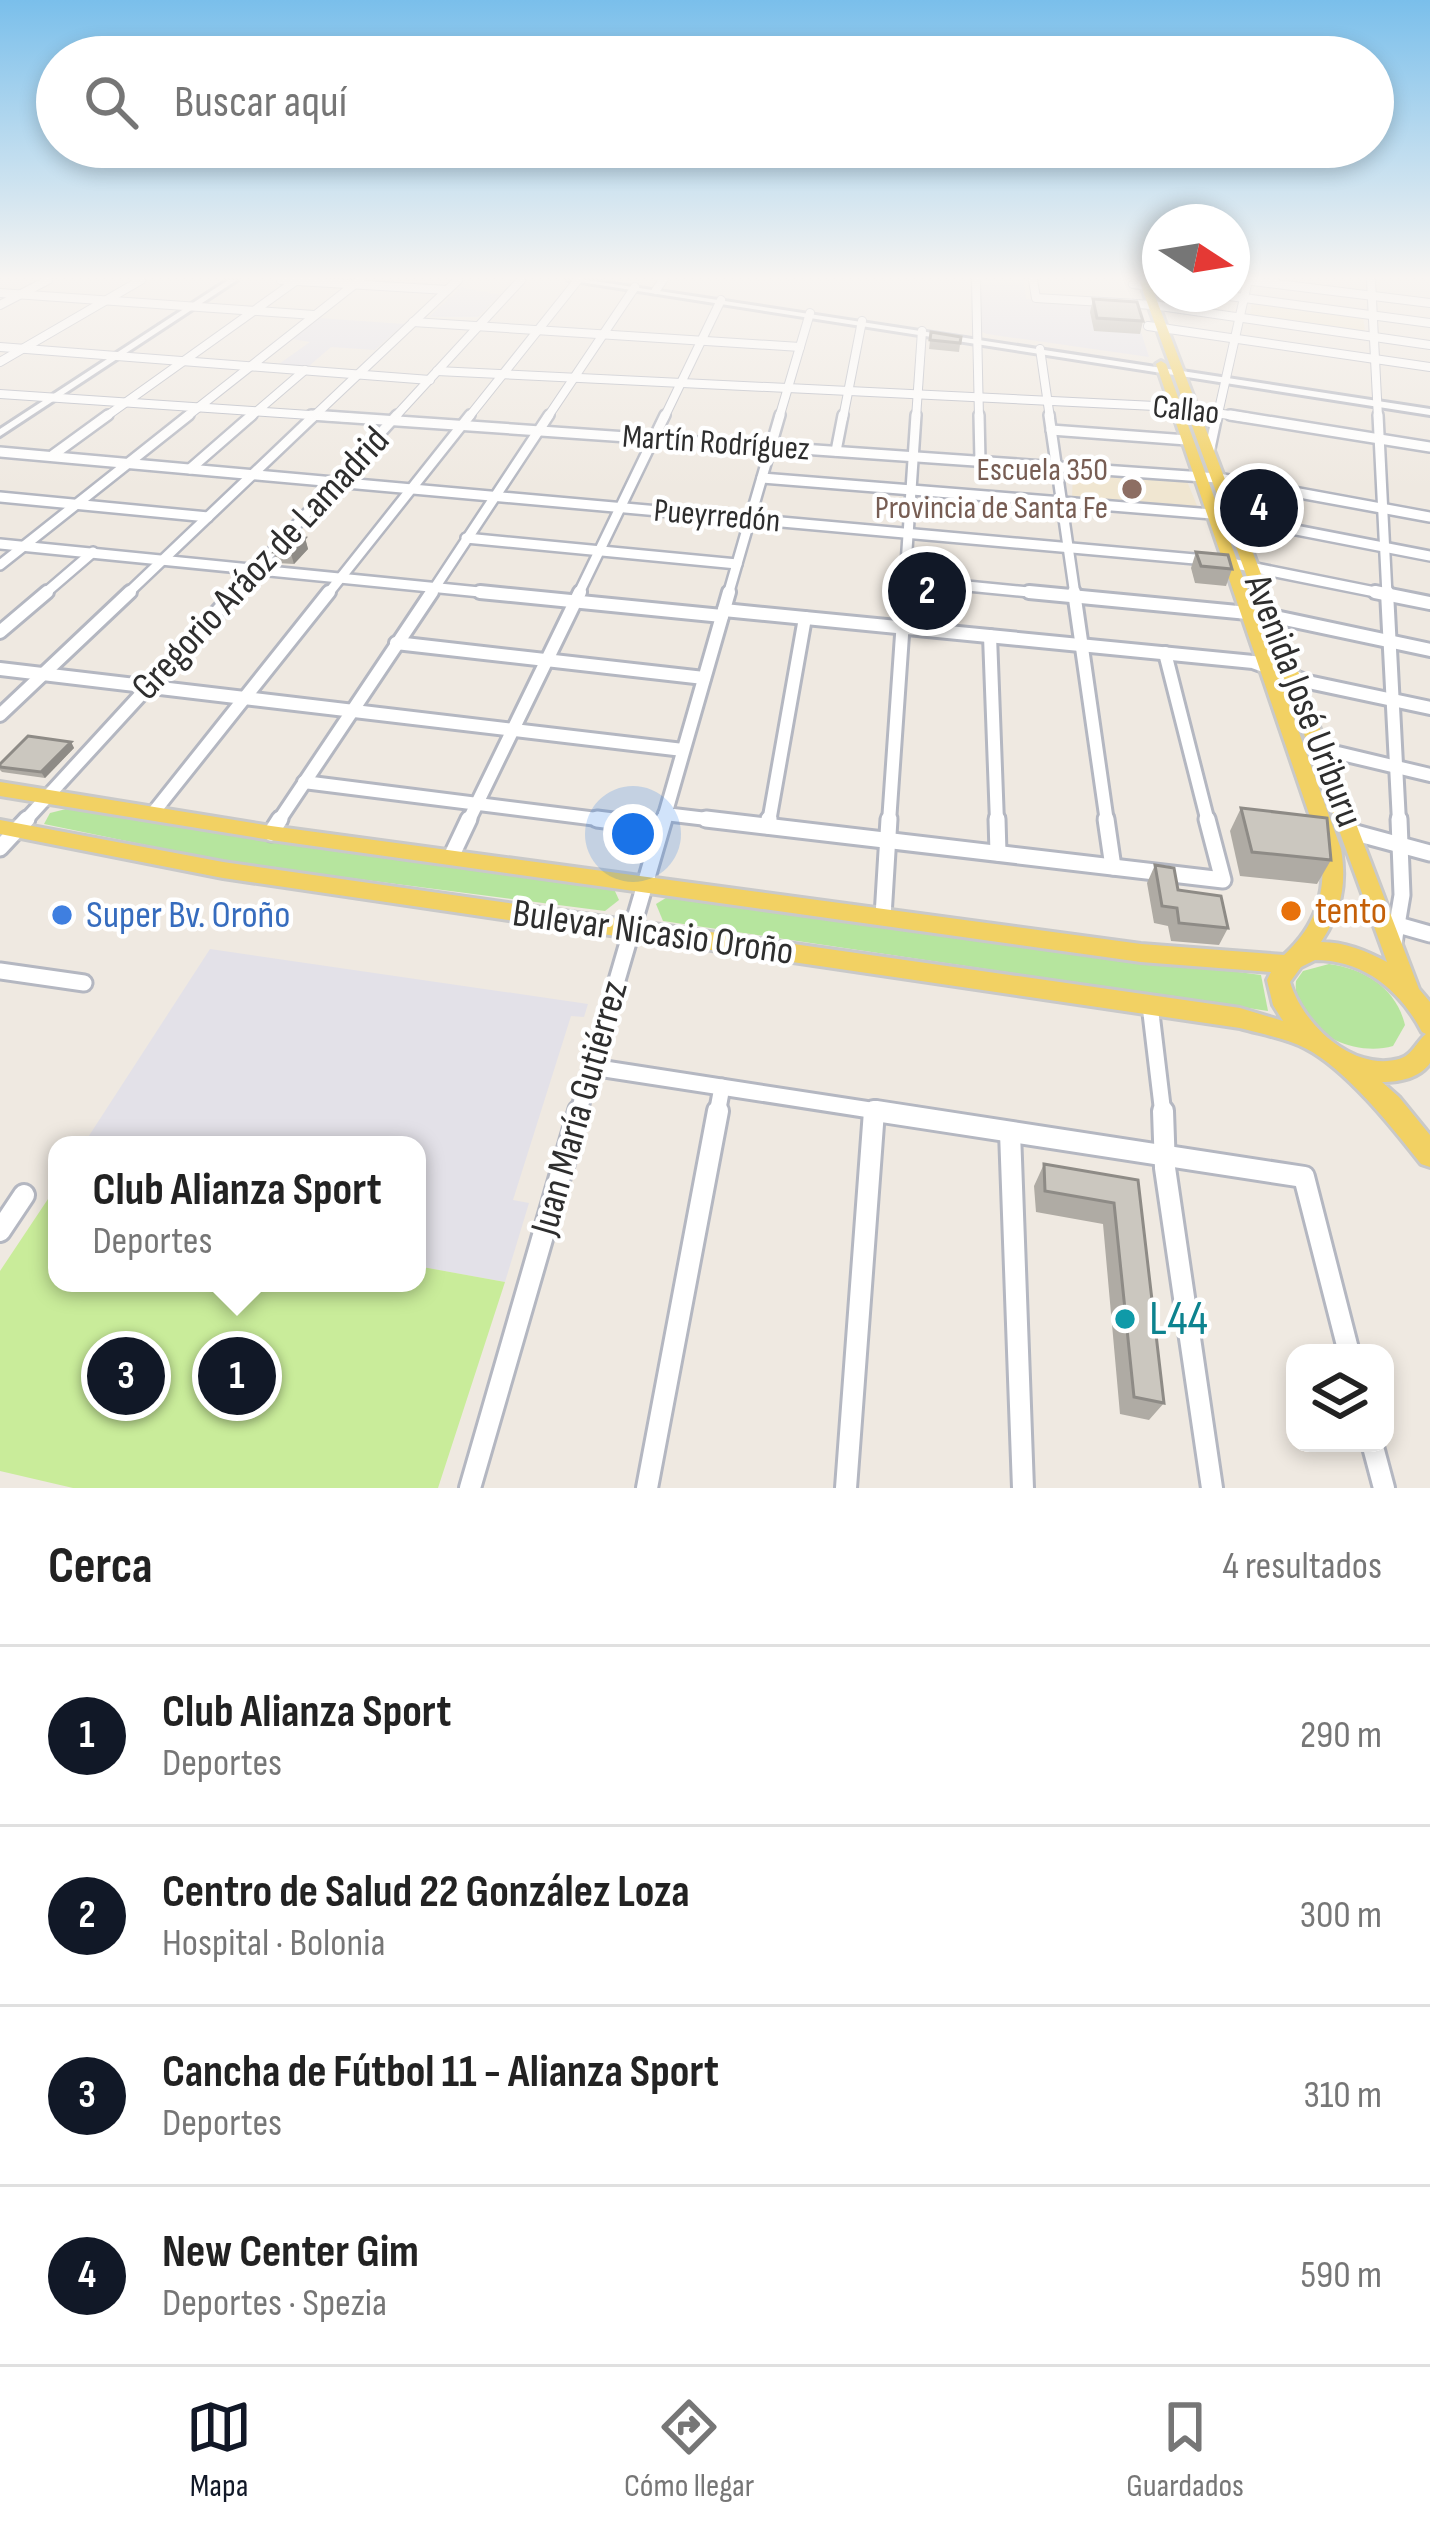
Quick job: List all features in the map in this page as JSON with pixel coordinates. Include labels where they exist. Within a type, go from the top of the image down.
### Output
[{"type":"main road","points":[[1036,349],[1430,409]]},
{"type":"main road","name":"Avenida José Uriburu","points":[[1162,349],[1187,440],[1234,518],[1391,930],[1408,989]]},
{"type":"main road","name":"Avenida José Uriburu","points":[[1169,369],[1209,453],[1212,514],[1324,821],[1334,866],[1330,911],[1292,960]]},
{"type":"main road","name":"Bulevar Nicasio Oroño","points":[[0,789],[271,832],[1221,962],[1346,953],[1373,963],[1408,989]]},
{"type":"main road","name":"Bulevar Nicasio Oroño","points":[[8,829],[223,870],[1240,1018],[1306,1037]]},
{"type":"main road","points":[[1292,960],[1278,980],[1279,999],[1306,1037],[1390,1105],[1430,1155]]},
{"type":"main road","points":[[1408,989],[1429,1019]]},
{"type":"main road","points":[[1339,1060],[1375,1070],[1407,1068],[1428,1055]]},
{"type":"street","points":[[0,362],[20,349]]},
{"type":"street","points":[[27,349],[430,380]]},
{"type":"street","points":[[0,433],[127,349]]},
{"type":"street","points":[[52,456],[200,349]]},
{"type":"street","points":[[0,565],[271,349]]},
{"type":"street","points":[[0,715],[384,349]]},
{"type":"street","name":"Gregorio Aráoz de Lamadrid","points":[[0,848],[8,829],[47,796],[457,349]]},
{"type":"street","points":[[153,813],[523,349]]},
{"type":"street","points":[[271,832],[592,349]]},
{"type":"street","points":[[451,857],[695,349]]},
{"type":"street","name":"Juan María Gutiérrez","points":[[470,1488],[799,349]]},
{"type":"street","points":[[836,451],[856,349]]},
{"type":"street","points":[[884,916],[921,349]]},
{"type":"street","points":[[976,349],[980,461]]},
{"type":"street","points":[[1209,453],[1233,349]]},
{"type":"street","points":[[1312,349],[1430,367]]},
{"type":"street","points":[[1376,349],[1384,594],[1400,845],[1391,930],[1430,934]]},
{"type":"street","points":[[1040,350],[1113,867]]},
{"type":"street","points":[[190,469],[305,370]]},
{"type":"street","name":"Callao","points":[[437,371],[1191,408],[1430,447]]},
{"type":"street","name":"Martín Rodríguez","points":[[0,394],[310,419],[463,425],[1209,477],[1430,517]]},
{"type":"street","points":[[1051,430],[1187,440]]},
{"type":"street","name":"Pueyrredón","points":[[0,452],[1230,562],[1430,603]]},
{"type":"street","points":[[762,478],[1212,514]]},
{"type":"street","points":[[0,497],[208,517]]},
{"type":"street","points":[[1234,518],[1430,556]]},
{"type":"street","points":[[466,538],[737,565]]},
{"type":"street","points":[[0,544],[1165,653],[1268,667],[1430,708]]},
{"type":"street","points":[[0,632],[93,552]]},
{"type":"street","points":[[906,580],[1248,613]]},
{"type":"street","points":[[1270,616],[1430,650]]},
{"type":"street","points":[[768,826],[805,618]]},
{"type":"street","points":[[990,636],[998,854]]},
{"type":"street","points":[[396,644],[704,678]]},
{"type":"street","points":[[304,782],[477,803],[768,826],[1223,880],[1165,653]]},
{"type":"street","points":[[0,669],[683,750]]},
{"type":"street","points":[[1321,748],[1430,776]]},
{"type":"street","points":[[1352,832],[1430,853]]},
{"type":"street","points":[[0,971],[84,983]]},
{"type":"street","points":[[1150,1005],[1212,1488]]},
{"type":"street","points":[[592,1067],[1304,1177],[1347,1344]]},
{"type":"street","points":[[647,1488],[722,1087]]},
{"type":"street","points":[[846,1488],[874,1111]]},
{"type":"street","points":[[1010,1132],[1023,1488]]},
{"type":"street","points":[[0,1231],[24,1195]]},
{"type":"street","points":[[1374,1452],[1384,1488]]},
{"type":"shaded area","points":[[300,349],[328,349],[309,366],[279,364]]},
{"type":"shaded area","points":[[1096,349],[1147,349],[1149,357]]},
{"type":"shaded area","name":"Escuela 350 Provincia de Santa Fe","points":[[1073,471],[1186,479],[1198,508],[1080,501],[1072,497]]},
{"type":"shaded area","points":[[210,949],[588,1004],[584,1017],[571,1016],[513,1200],[529,1203],[505,1282],[426,1268],[426,1136],[89,1136]]},
{"type":"green space","points":[[66,809],[614,889],[619,900],[605,911],[228,862],[44,824],[50,813]]},
{"type":"green space","points":[[669,896],[1261,975],[1268,1011],[663,921],[656,904]]},
{"type":"green space","points":[[1329,964],[1377,982],[1394,1001],[1405,1025],[1393,1046],[1360,1048],[1343,1043],[1327,1036],[1303,1013],[1296,981],[1303,971]]},
{"type":"green space","points":[[48,1199],[48,1292],[426,1292],[426,1268],[505,1282],[438,1488],[73,1488],[0,1471],[0,1271]]},
{"type":"building","points":[[287,536],[305,538],[291,554],[274,552]]},
{"type":"building","points":[[1196,552],[1228,555],[1232,569],[1201,566]]},
{"type":"building","points":[[28,736],[71,742],[41,772],[0,767]]},
{"type":"building","points":[[1241,808],[1327,818],[1331,860],[1252,852]]},
{"type":"building","points":[[1155,865],[1174,868],[1178,890],[1221,896],[1228,928],[1179,923],[1177,908],[1162,906]]},
{"type":"building","points":[[1044,1164],[1138,1180],[1164,1403],[1134,1397],[1114,1203],[1045,1191]]},
{"type":"place","name":"Escuela 350 Provincia de Santa Fe","points":[[1132,489]]},
{"type":"place","name":"New Center Gim","points":[[1259,508]]},
{"type":"place","name":"Centro de Salud 22 González Loza","points":[[927,591]]},
{"type":"place","name":"tento","points":[[1291,911]]},
{"type":"place","name":"Super Bv. Oroño","points":[[62,915]]},
{"type":"place","name":"L44","points":[[1125,1319]]},
{"type":"place","name":"Cancha de Fútbol 11 - Alianza Sport","points":[[126,1376]]},
{"type":"place","name":"Club Alianza Sport","points":[[237,1376]]}]
